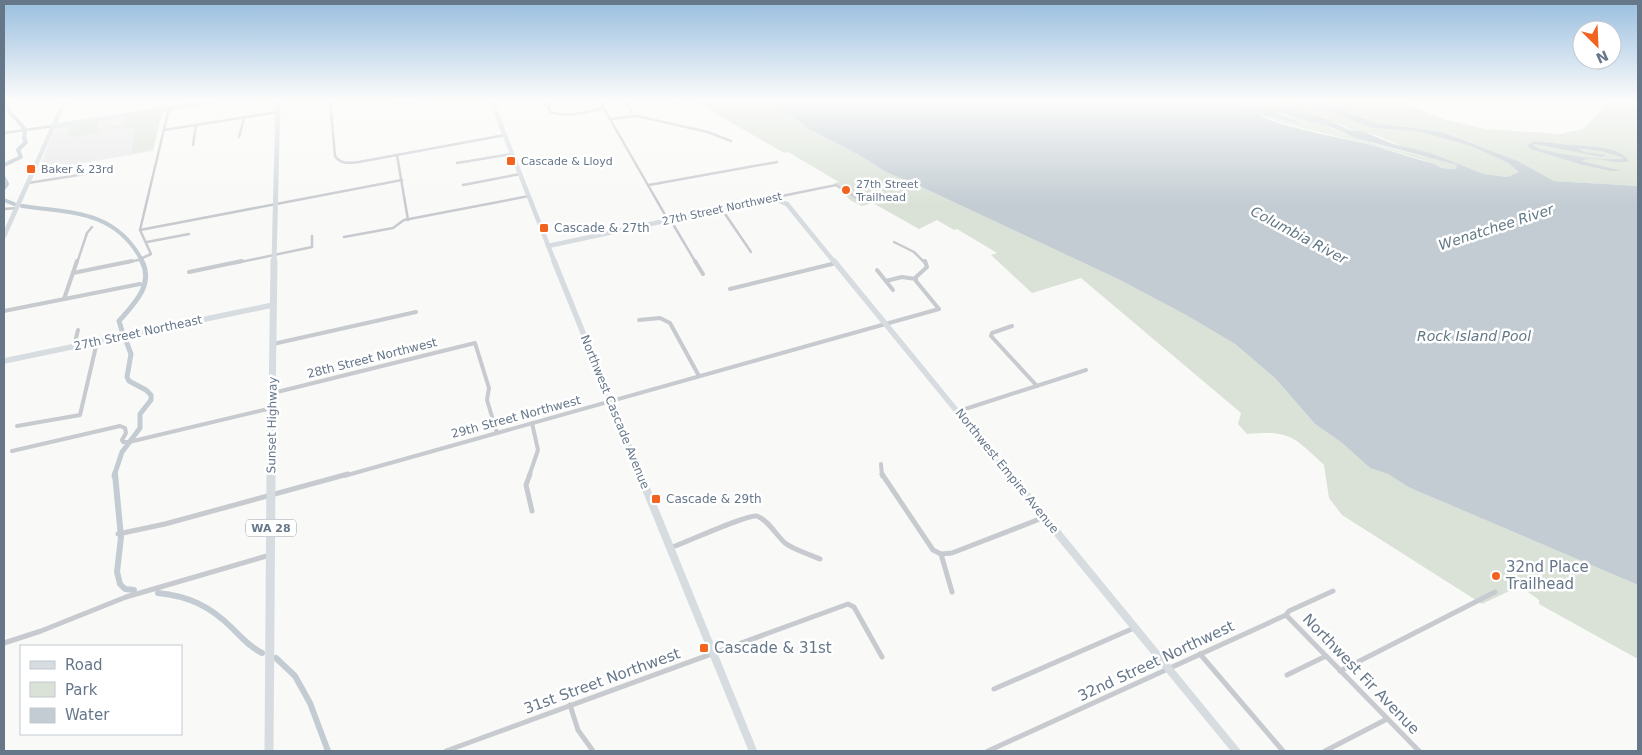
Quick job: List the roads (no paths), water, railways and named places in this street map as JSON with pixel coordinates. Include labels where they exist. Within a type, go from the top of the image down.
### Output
[{"type":"highway","name":"Sunset Highway","points":[[269,751],[272,305],[277,135]]},
{"type":"street","points":[[4,236],[49,135]]},
{"type":"street","points":[[73,273],[144,258],[151,254],[140,230],[163,135]]},
{"type":"street","points":[[193,145],[194,135]]},
{"type":"street","points":[[333,135],[335,156],[342,163],[354,163],[504,135]]},
{"type":"street","name":"Northwest Cascade Avenue","points":[[505,135],[610,402],[753,751]]},
{"type":"street","points":[[619,135],[703,274]]},
{"type":"street","points":[[716,135],[731,141]]},
{"type":"street","points":[[457,163],[512,154]]},
{"type":"street","points":[[397,155],[408,220]]},
{"type":"street","points":[[649,186],[777,162]]},
{"type":"street","points":[[28,183],[104,171]]},
{"type":"street","points":[[463,185],[520,174]]},
{"type":"street","points":[[140,230],[402,180]]},
{"type":"street","name":"27th Street Northwest","points":[[548,246],[721,208],[838,185],[856,199],[863,199]]},
{"type":"street","points":[[344,238],[392,228],[408,220],[529,196]]},
{"type":"street","name":"Northwest Empire Avenue","points":[[772,198],[781,200],[789,205],[1236,751]]},
{"type":"street","points":[[4,209],[17,208]]},
{"type":"street","points":[[721,208],[751,252]]},
{"type":"street","points":[[64,299],[86,233],[92,227]]},
{"type":"street","points":[[147,242],[189,234]]},
{"type":"street","points":[[189,272],[312,247],[312,236]]},
{"type":"street","points":[[886,280],[902,277],[916,279],[927,267],[926,262],[920,256],[894,242]]},
{"type":"street","points":[[730,289],[836,263]]},
{"type":"street","points":[[877,270],[893,290]]},
{"type":"street","name":"29th Street Northwest","points":[[118,534],[128,530],[165,524],[271,496],[939,309],[917,284],[916,279]]},
{"type":"street","points":[[4,312],[140,284]]},
{"type":"street","name":"27th Street Northeast","points":[[4,361],[272,305]]},
{"type":"street","points":[[273,344],[416,312]]},
{"type":"street","points":[[639,320],[660,318],[670,323],[699,376]]},
{"type":"street","points":[[1012,326],[992,333],[991,336],[1037,386]]},
{"type":"street","points":[[74,346],[78,330]]},
{"type":"street","points":[[17,426],[80,415],[96,342]]},
{"type":"street","name":"28th Street Northwest","points":[[272,393],[476,344],[489,388],[487,400],[497,433]]},
{"type":"street","points":[[959,411],[1086,370]]},
{"type":"street","points":[[12,450],[112,426],[125,428],[126,433],[122,440],[123,442],[129,442],[272,408]]},
{"type":"street","points":[[532,423],[538,450],[526,485],[532,511]]},
{"type":"street","points":[[881,464],[882,476],[933,550],[941,554],[952,552],[1045,517]]},
{"type":"street","points":[[670,548],[744,518],[756,516],[763,520],[786,544],[820,559]]},
{"type":"street","points":[[941,554],[952,592]]},
{"type":"street","points":[[4,642],[41,632],[126,597],[271,555]]},
{"type":"street","name":"32nd Street Northwest","points":[[988,751],[1286,615],[1289,611],[1333,591]]},
{"type":"street","points":[[1340,671],[1495,592]]},
{"type":"street","name":"31st Street Northwest","points":[[446,751],[456,749],[848,604],[854,607],[882,656]]},
{"type":"street","name":"Northwest Fir Avenue","points":[[1286,615],[1419,751]]},
{"type":"street","points":[[994,689],[1135,628]]},
{"type":"street","points":[[1200,654],[1283,751]]},
{"type":"street","points":[[1287,675],[1326,656]]},
{"type":"street","points":[[570,706],[578,730],[593,751]]},
{"type":"street","points":[[1325,751],[1387,719]]},
{"type":"water","name":"Rock Island Pool","points":[[821,135],[1328,135],[1375,146],[1435,164],[1441,168],[1456,169],[1457,165],[1349,135],[1372,135],[1393,144],[1431,153],[1484,174],[1507,177],[1519,172],[1508,163],[1471,146],[1432,135],[1450,135],[1518,161],[1554,181],[1638,186],[1638,585],[1408,487],[1388,474],[1370,468],[1341,442],[1315,424],[1275,378],[1235,344],[1186,315],[1120,280],[886,172],[859,155]]},
{"type":"water","points":[[1534,141],[1611,149],[1625,156],[1629,161],[1617,162],[1587,159],[1581,161],[1622,171],[1611,171],[1583,165],[1531,149],[1527,145]],"holes":[[[1535,144],[1602,157],[1607,155],[1584,152],[1578,148],[1601,151],[1624,158],[1607,159],[1579,156],[1551,152],[1534,146]]]},
{"type":"waterway","points":[[4,165],[21,157],[18,150],[26,142],[24,135]]},
{"type":"waterway","points":[[4,178],[7,184],[4,188]]},
{"type":"waterway","points":[[4,200],[14,204]]},
{"type":"waterway","points":[[22,206],[89,216],[103,222],[117,230],[140,257]]},
{"type":"waterway","points":[[123,334],[119,321],[136,301],[144,286],[146,278],[142,261]]},
{"type":"waterway","points":[[114,476],[122,452],[140,428],[140,414],[151,400],[151,395],[146,390],[129,381],[127,377],[131,354],[125,338]]},
{"type":"waterway","points":[[115,474],[121,537],[117,572],[120,584],[125,589],[134,590]]},
{"type":"waterway","points":[[158,593],[189,600],[207,608],[224,620],[249,645],[262,653]]},
{"type":"waterway","points":[[276,658],[295,676],[310,703],[328,751]]},
{"type":"place","name":"Cascade & Lloyd","points":[[511,161]]},
{"type":"place","name":"Baker & 23rd","points":[[31,169]]},
{"type":"place","name":"27th Street Trailhead","points":[[846,190]]},
{"type":"place","name":"Cascade & 27th","points":[[544,228]]},
{"type":"place","name":"Cascade & 29th","points":[[656,499]]},
{"type":"place","name":"32nd Place Trailhead","points":[[1496,576]]},
{"type":"place","name":"Cascade & 31st","points":[[704,648]]},
{"type":"water label","name":"Wenatchee River","points":[[1496,227]]},
{"type":"water label","name":"Columbia River","points":[[1299,235]]}]
